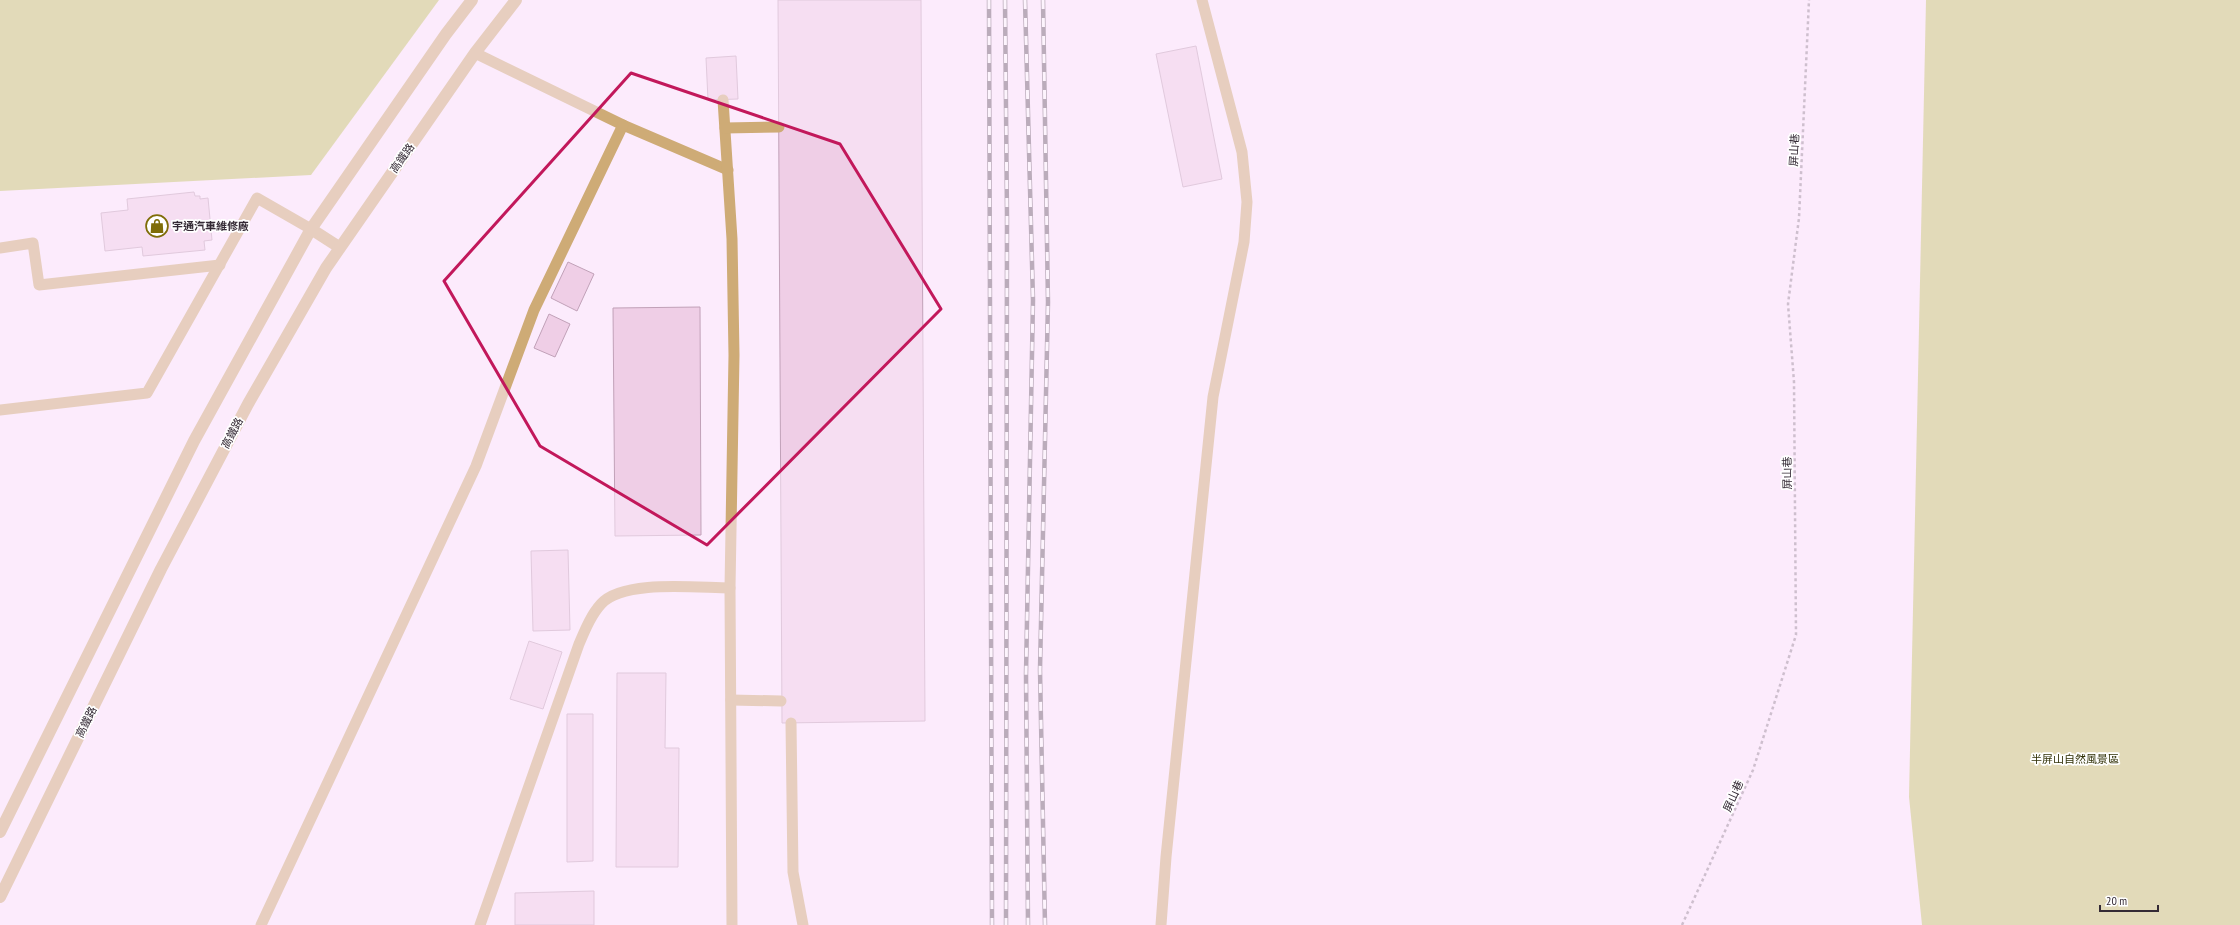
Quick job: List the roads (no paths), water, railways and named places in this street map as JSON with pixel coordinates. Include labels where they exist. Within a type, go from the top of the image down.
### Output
[{"type":"street","points":[[0,832],[194,441],[310,230],[446,34],[472,0]]},
{"type":"street","name":"高鐵路","points":[[0,897],[172,548],[248,404],[339,247],[476,53],[516,0]]},
{"type":"street","points":[[310,230],[339,247]]},
{"type":"lane","points":[[1161,925],[1166,857],[1213,398],[1244,242],[1247,202],[1242,152],[1202,0]]},
{"type":"lane","points":[[476,53],[623,124],[728,170]]},
{"type":"lane","points":[[723,100],[732,239],[734,355],[730,588],[732,925]]},
{"type":"lane","points":[[261,925],[476,466],[534,310],[623,124]]},
{"type":"lane","points":[[725,128],[778,127]]},
{"type":"lane","points":[[0,410],[148,393],[257,198],[310,230]]},
{"type":"lane","points":[[0,248],[33,243],[39,285],[220,265]]},
{"type":"lane","points":[[480,925],[579,644],[588,624],[602,603],[617,592],[636,588],[730,588]]},
{"type":"lane","points":[[731,700],[781,701]]},
{"type":"lane","points":[[791,723],[792,872],[803,925]]},
{"type":"railway","points":[[989,0],[992,925]]},
{"type":"railway","points":[[1005,0],[1007,217],[1006,925]]},
{"type":"railway","points":[[1025,0],[1033,300],[1026,674],[1028,925]]},
{"type":"railway","points":[[1043,0],[1048,302],[1040,670],[1045,925]]},
{"type":"place","name":"宇通汽車維修廠","points":[[157,226]]},
{"type":"park label","name":"半屏山自然風景區","points":[[2075,759]]}]
